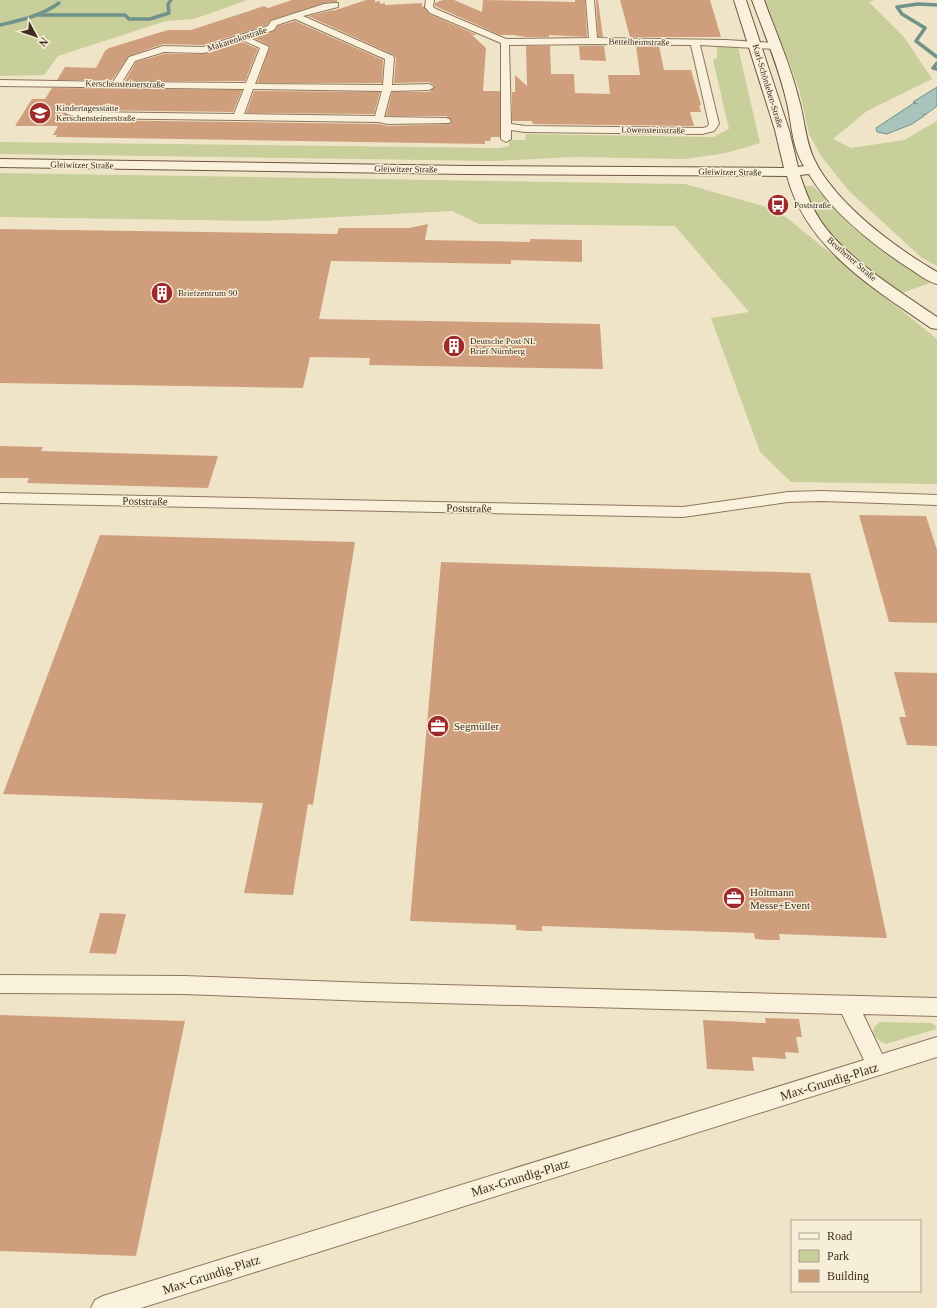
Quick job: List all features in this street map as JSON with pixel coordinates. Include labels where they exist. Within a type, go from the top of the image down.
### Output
[{"type":"main road","name":"Karl-Schönleben-Straße","points":[[740,0],[782,132],[793,172]]},
{"type":"main road","name":"Karl-Schönleben-Straße","points":[[758,0],[793,101],[801,144],[812,170]]},
{"type":"main road","name":"Gleiwitzer Straße","points":[[0,163],[466,170],[793,172],[812,170]]},
{"type":"main road","points":[[812,170],[830,193],[867,229],[907,261],[937,279]]},
{"type":"main road","name":"Beuthener Straße","points":[[793,172],[804,207],[815,224],[830,241],[864,271],[937,324]]},
{"type":"street","points":[[430,0],[429,7],[433,11],[505,42],[506,140]]},
{"type":"street","points":[[590,0],[593,41]]},
{"type":"street","name":"Makarenkostraße","points":[[116,84],[132,59],[163,49],[204,50],[271,28],[274,23],[327,6],[334,6]]},
{"type":"street","points":[[296,16],[390,58],[387,88],[379,119]]},
{"type":"street","points":[[238,117],[265,47],[242,38]]},
{"type":"street","name":"Bettelheimstraße","points":[[505,42],[593,41],[774,46]]},
{"type":"street","name":"Löwensteinstraße","points":[[506,126],[525,129],[702,131],[711,129],[714,124],[694,43]]},
{"type":"street","name":"Kerschensteinerstraße","points":[[0,83],[387,88],[429,87]]},
{"type":"street","points":[[70,112],[82,115],[379,119],[388,121],[446,122]]},
{"type":"street","name":"Poststraße","points":[[0,498],[683,512],[788,497],[822,496],[937,500]]},
{"type":"street","points":[[0,984],[184,985],[368,992],[937,1007]]},
{"type":"street","points":[[848,1004],[877,1066]]},
{"type":"street","name":"Max-Grundig-Platz","points":[[103,1308],[937,1047]]},
{"type":"green space","points":[[0,0],[248,0],[194,19],[166,21],[58,56],[44,75],[0,76]]},
{"type":"green space","points":[[765,0],[876,0],[869,2],[904,37],[932,79],[867,111],[833,139],[851,148],[904,140],[937,121],[937,266],[922,258],[849,191],[821,156],[809,134],[799,89]]},
{"type":"green space","points":[[717,47],[738,47],[760,143],[726,153],[686,159],[575,157],[495,161],[0,154],[0,142],[500,148],[509,146],[509,140],[525,140],[526,134],[713,137],[729,129],[713,60],[717,58]]},
{"type":"green space","points":[[0,173],[685,184],[777,210],[937,339],[937,484],[791,482],[760,452],[711,318],[749,312],[675,226],[479,224],[452,211],[263,221],[0,217]]},
{"type":"green space","points":[[803,186],[813,186],[853,228],[933,282],[902,293],[853,256],[830,234],[812,209]]},
{"type":"green space","points":[[880,1022],[931,1023],[935,1025],[937,1029],[886,1044],[881,1042],[873,1035],[874,1027]]},
{"type":"water","points":[[937,87],[937,106],[925,115],[923,114],[924,116],[912,124],[887,134],[877,132],[876,128],[914,103],[917,104],[913,102]]},
{"type":"building","points":[[292,0],[337,0],[337,2],[324,3],[271,20],[267,25],[203,45],[163,44],[129,56],[112,80],[57,80],[65,67],[96,68],[105,51],[109,48],[168,30],[191,30],[264,6],[268,8]]},
{"type":"building","points":[[366,0],[375,0],[375,2],[380,1],[380,4],[385,3],[385,5],[422,3],[422,7],[424,6],[429,14],[477,35],[472,35],[486,48],[483,91],[500,91],[500,137],[491,137],[490,141],[485,141],[485,144],[56,137],[57,135],[53,135],[58,126],[15,126],[32,99],[45,99],[52,88],[242,90],[233,112],[82,110],[70,108],[64,112],[67,115],[82,120],[379,124],[388,126],[450,124],[452,120],[446,116],[386,116],[392,92],[429,92],[435,86],[429,82],[394,83],[396,58],[394,55],[308,16],[334,10],[333,11]]},
{"type":"building","points":[[443,0],[454,0],[482,12],[483,0],[575,2],[575,0],[585,0],[587,37],[549,35],[549,37],[526,37],[500,35],[435,6],[435,3]]},
{"type":"building","points":[[596,0],[598,0],[603,37],[598,37]]},
{"type":"building","points":[[620,0],[710,0],[721,37],[630,37]]},
{"type":"building","points":[[295,21],[383,60],[382,83],[257,83],[270,46],[254,38],[274,31],[278,26]]},
{"type":"building","points":[[242,42],[258,49],[245,81],[125,81],[136,62],[164,54],[204,54]]},
{"type":"building","points":[[526,46],[550,46],[551,74],[574,74],[575,93],[610,94],[608,75],[640,75],[636,46],[659,46],[664,70],[691,70],[701,105],[699,105],[701,112],[690,112],[694,126],[533,124],[532,121],[512,121],[512,92],[515,92],[515,75],[527,86]]},
{"type":"building","points":[[579,46],[604,46],[606,61],[580,60]]},
{"type":"building","points":[[254,91],[380,92],[374,114],[246,113]]},
{"type":"building","name":"Briefzentrum 90","points":[[428,224],[425,240],[530,242],[530,239],[582,240],[582,262],[511,260],[511,264],[331,261],[319,319],[600,324],[603,369],[369,365],[370,358],[310,357],[303,388],[0,383],[0,229],[337,234],[339,228],[409,228]]},
{"type":"building","points":[[0,446],[43,447],[41,451],[218,456],[208,488],[27,483],[29,478],[0,478]]},
{"type":"building","points":[[859,515],[926,516],[937,550],[937,623],[889,622]]},
{"type":"building","points":[[100,535],[355,542],[313,805],[308,804],[293,895],[244,893],[263,803],[3,794]]},
{"type":"building","points":[[441,562],[810,573],[887,938],[779,934],[780,940],[767,940],[755,939],[754,933],[542,926],[542,931],[530,931],[516,930],[516,925],[410,921]]},
{"type":"building","points":[[894,672],[937,673],[937,746],[907,745],[899,717],[906,717]]},
{"type":"building","points":[[100,913],[126,914],[116,954],[89,953]]},
{"type":"building","points":[[0,1015],[185,1021],[136,1256],[0,1251]]},
{"type":"building","points":[[765,1018],[799,1019],[802,1037],[796,1037],[799,1053],[785,1052],[786,1059],[752,1057],[754,1071],[707,1069],[703,1020],[766,1023]]},
{"type":"waterway","points":[[39,15],[125,15],[129,19],[150,19],[169,13],[168,4],[171,0]]},
{"type":"waterway","points":[[0,25],[38,14],[59,3]]},
{"type":"waterway","points":[[937,5],[918,4],[897,7],[902,14],[925,28],[916,41],[937,57]]},
{"type":"waterway","points":[[937,63],[933,68],[937,69]]},
{"type":"place","name":"Kindertagesstätte Kerschensteinerstraße","points":[[40,113]]},
{"type":"place","name":"Poststraße","points":[[778,205]]},
{"type":"place","name":"Briefzentrum 90","points":[[162,293]]},
{"type":"place","name":"Deutsche Post NL Brief Nürnberg","points":[[454,346]]},
{"type":"place","name":"Segmüller","points":[[438,726]]},
{"type":"place","name":"Holtmann Messe+Event","points":[[734,898]]}]
